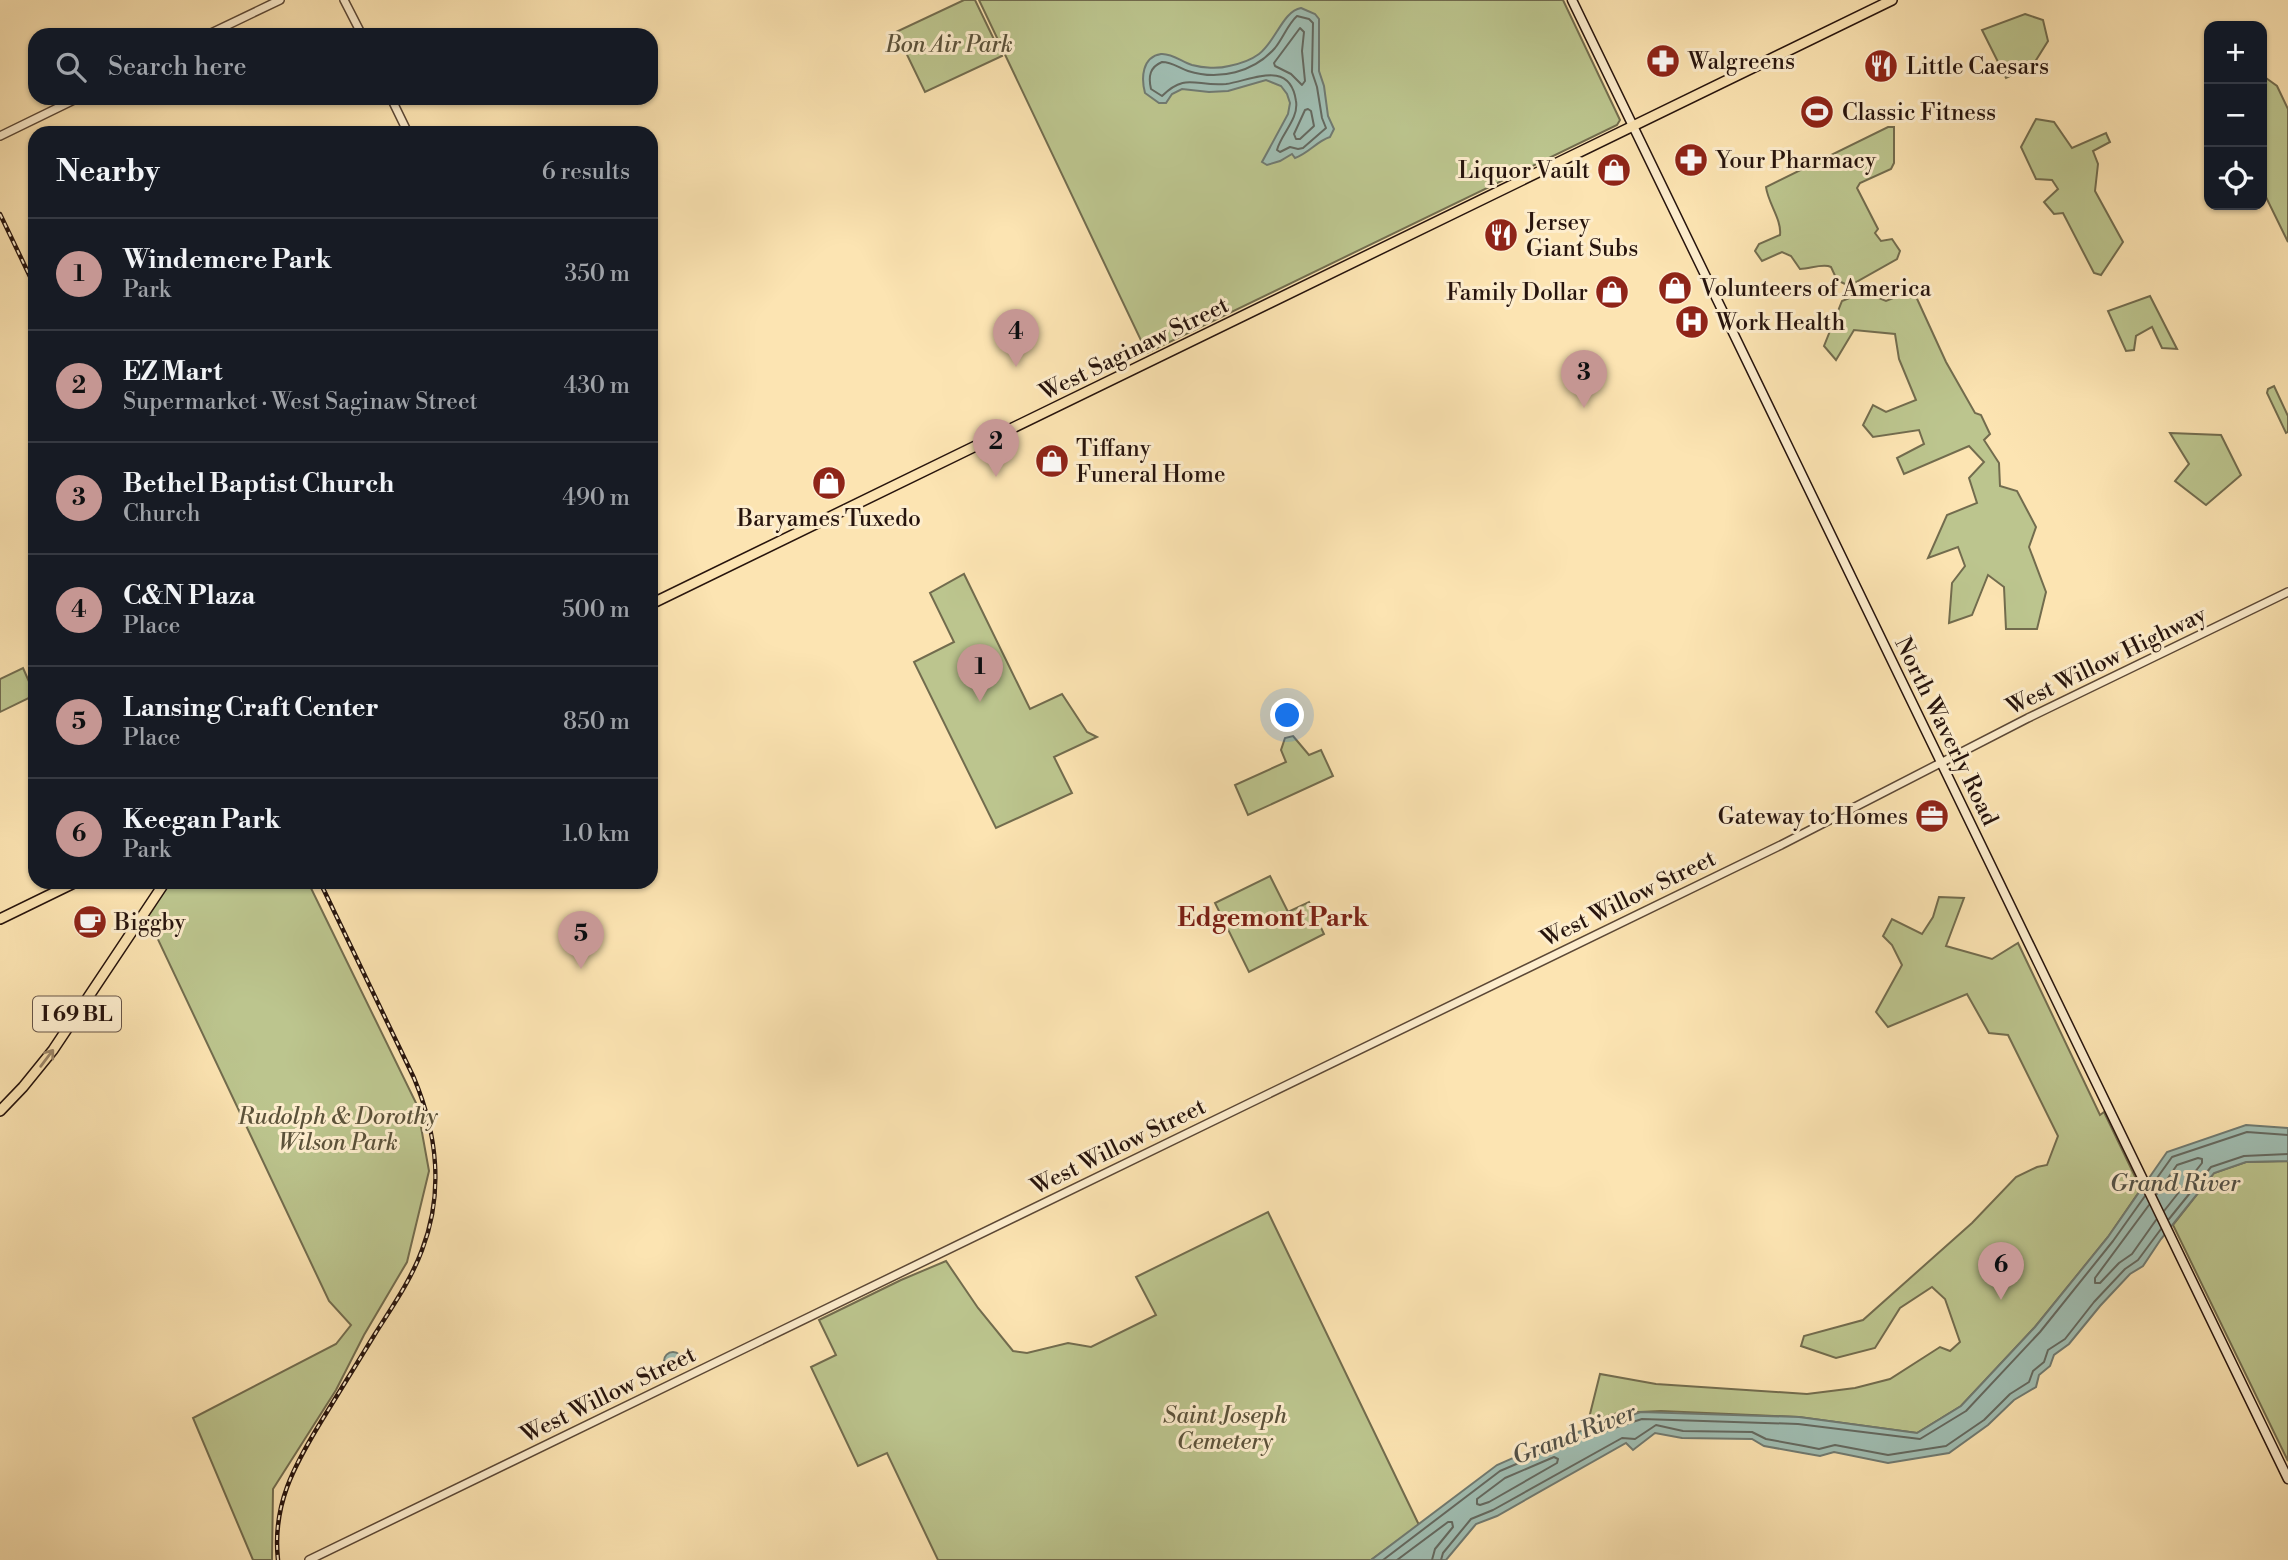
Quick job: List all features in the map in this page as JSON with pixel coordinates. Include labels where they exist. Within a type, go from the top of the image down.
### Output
[{"type":"main road","name":"North Waverly Road","points":[[1572,0],[2288,1479]]},
{"type":"main road","name":"West Saginaw Street","points":[[658,601],[1892,0]]},
{"type":"main road","points":[[0,919],[62,889]]},
{"type":"main road","name":"I 69 BL","points":[[0,1111],[53,1051],[160,889]]},
{"type":"street","points":[[222,28],[280,0]]},
{"type":"street","points":[[344,0],[358,28]]},
{"type":"street","points":[[0,136],[64,105]]},
{"type":"street","points":[[394,105],[405,126]]},
{"type":"street","name":"West Willow Highway","points":[[1942,763],[2028,718],[2288,592]]},
{"type":"street","name":"West Willow Street","points":[[309,1560],[1624,922],[1942,763]]},
{"type":"green space","name":"Bon Air Park","points":[[964,0],[975,0],[1002,56],[925,92],[896,32]]},
{"type":"green space","points":[[979,0],[1563,0],[1620,120],[1617,125],[1147,353]]},
{"type":"green space","points":[[2025,14],[2043,20],[2048,41],[2033,65],[2006,78],[1982,30]]},
{"type":"green space","points":[[2267,79],[2277,86],[2288,109],[2288,242],[2267,199]]},
{"type":"green space","points":[[2036,119],[2054,122],[2072,148],[2106,133],[2110,142],[2093,151],[2098,164],[2095,191],[2123,242],[2101,275],[2094,273],[2063,213],[2054,214],[2044,202],[2058,189],[2052,180],[2036,179],[2021,147]]},
{"type":"green space","points":[[1888,127],[1894,127],[1894,163],[1891,169],[1860,183],[1857,188],[1878,229],[1875,233],[1881,241],[1892,239],[1900,251],[1897,259],[1849,286],[1837,280],[1831,267],[1800,269],[1791,256],[1782,252],[1762,261],[1755,251],[1759,244],[1780,235],[1779,223],[1766,187]]},
{"type":"green space","points":[[1913,290],[1946,362],[1975,413],[1981,415],[1990,434],[1984,440],[1999,463],[2000,486],[2017,491],[2036,527],[2029,547],[2046,592],[2037,629],[2006,629],[2004,587],[1988,575],[1972,615],[1949,623],[1952,583],[1965,566],[1958,547],[1928,558],[1947,515],[1977,503],[1969,478],[1984,462],[1969,446],[1904,474],[1897,458],[1924,444],[1919,430],[1873,437],[1863,425],[1873,405],[1886,412],[1916,400],[1899,359],[1895,334],[1854,330],[1836,360],[1824,346],[1842,301],[1864,292],[1886,301]]},
{"type":"green space","points":[[2150,296],[2177,349],[2162,348],[2152,327],[2136,336],[2134,350],[2126,351],[2108,311]]},
{"type":"green space","points":[[2274,386],[2288,416],[2286,433],[2267,393],[2268,389]]},
{"type":"green space","points":[[2170,433],[2221,435],[2241,475],[2206,505],[2175,481],[2189,464]]},
{"type":"green space","points":[[964,574],[1030,709],[1062,694],[1087,732],[1097,737],[1054,757],[1072,793],[996,828],[914,662],[954,642],[930,593]]},
{"type":"green space","points":[[23,668],[28,679],[28,698],[0,712],[0,679]]},
{"type":"green space","points":[[1293,736],[1309,755],[1321,750],[1333,776],[1248,815],[1235,785],[1286,762],[1281,750],[1285,738]]},
{"type":"green space","points":[[1270,876],[1288,912],[1309,902],[1324,934],[1249,972],[1215,903]]},
{"type":"green space","name":"Rudolph & Dorothy Wilson Park","points":[[163,889],[311,889],[417,1105],[429,1171],[407,1262],[364,1335],[336,1390],[273,1489],[272,1560],[253,1560],[193,1418],[336,1344],[351,1325],[329,1301],[145,912]]},
{"type":"green space","points":[[1939,897],[1964,898],[1946,946],[1992,959],[2018,943],[2100,1115],[2104,1112],[2141,1189],[2108,1237],[2035,1327],[1961,1406],[1917,1433],[1799,1417],[1661,1411],[1618,1413],[1588,1422],[1600,1374],[1656,1384],[1807,1394],[1855,1388],[1890,1379],[1940,1347],[1950,1351],[1960,1342],[1945,1299],[1932,1287],[1900,1308],[1875,1348],[1836,1358],[1801,1346],[1804,1336],[1863,1320],[1972,1223],[2016,1177],[2047,1165],[2058,1136],[2008,1035],[1989,1033],[1967,994],[1888,1027],[1876,1012],[1902,965],[1892,945],[1883,936],[1892,919],[1922,934],[1933,917]]},
{"type":"green space","points":[[2288,1161],[2288,1461],[2173,1225],[2214,1173],[2246,1162]]},
{"type":"green space","name":"Saint Joseph Cemetery","points":[[1268,1212],[1419,1525],[1371,1560],[938,1560],[887,1453],[858,1466],[811,1367],[836,1355],[819,1320],[946,1261],[978,1308],[1013,1351],[1027,1353],[1068,1343],[1091,1347],[1156,1315],[1136,1277]]},
{"type":"water","points":[[1301,8],[1315,14],[1319,19],[1319,71],[1328,116],[1334,129],[1330,137],[1300,156],[1295,158],[1292,154],[1267,165],[1262,162],[1288,114],[1290,103],[1281,86],[1266,80],[1228,91],[1182,89],[1172,94],[1166,103],[1159,103],[1145,93],[1144,69],[1155,56],[1169,55],[1192,65],[1206,67],[1220,68],[1241,63],[1259,54],[1284,20]]},
{"type":"water","name":"Grand River","points":[[2246,1125],[2288,1128],[2288,1161],[2246,1162],[2214,1173],[2143,1266],[2130,1274],[2069,1344],[2054,1355],[2050,1366],[2039,1375],[2036,1387],[2014,1400],[1988,1425],[1949,1453],[1888,1463],[1834,1452],[1820,1456],[1803,1453],[1764,1446],[1752,1439],[1682,1438],[1655,1433],[1633,1450],[1626,1443],[1497,1516],[1476,1524],[1446,1560],[1371,1560],[1497,1465],[1556,1439],[1641,1412],[1799,1417],[1917,1433],[1961,1406],[2035,1327],[2108,1237],[2167,1152]]},
{"type":"water","points":[[669,1352],[677,1352],[682,1361],[680,1368],[669,1370],[664,1365],[664,1357]]},
{"type":"railway","points":[[0,214],[28,272]]},
{"type":"railway","points":[[278,1560],[278,1521],[294,1470],[412,1272],[429,1228],[435,1185],[432,1142],[422,1099],[323,889]]},
{"type":"place","name":"Walgreens","points":[[1663,61]]},
{"type":"place","name":"Little Caesars","points":[[1881,66]]},
{"type":"place","name":"Classic Fitness","points":[[1817,112]]},
{"type":"place","name":"Your Pharmacy","points":[[1691,160]]},
{"type":"place","name":"Liquor Vault","points":[[1614,170]]},
{"type":"place","name":"Jersey Giant Subs","points":[[1501,235]]},
{"type":"place","name":"Volunteers of America","points":[[1675,288]]},
{"type":"place","name":"Family Dollar","points":[[1612,292]]},
{"type":"place","name":"Work Health","points":[[1692,322]]},
{"type":"place","name":"C&N Plaza","points":[[1016,367]]},
{"type":"place","name":"Bethel Baptist Church","points":[[1584,408]]},
{"type":"place","name":"Tiffany Funeral Home","points":[[1052,461]]},
{"type":"place","name":"EZ Mart","points":[[996,477]]},
{"type":"place","name":"Baryames Tuxedo","points":[[829,483]]},
{"type":"place","name":"Windemere Park","points":[[980,702]]},
{"type":"place","name":"Gateway to Homes","points":[[1932,816]]},
{"type":"place","name":"Biggby","points":[[90,922]]},
{"type":"place","name":"Lansing Craft Center","points":[[581,969]]},
{"type":"place","name":"Keegan Park","points":[[2001,1300]]},
{"type":"district","name":"Edgemont Park","points":[[1273,917]]}]
